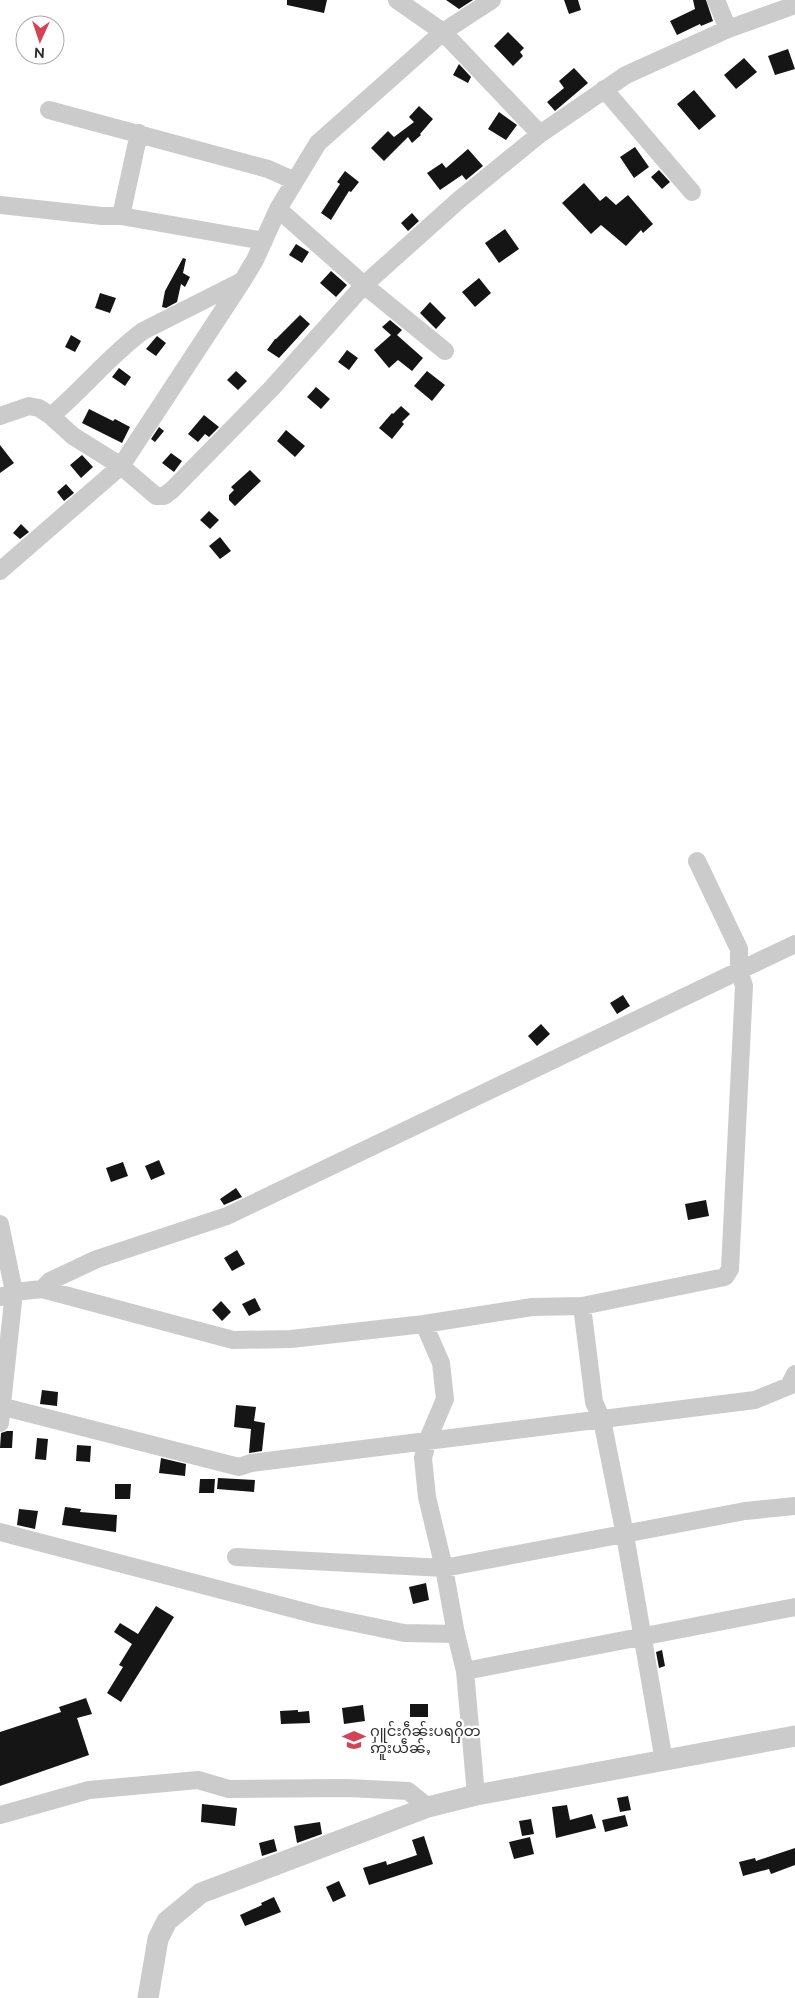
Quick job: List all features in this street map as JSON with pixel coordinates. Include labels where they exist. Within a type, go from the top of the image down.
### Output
[{"type":"street","points":[[397,0],[443,32],[540,134]]},
{"type":"street","points":[[0,571],[121,466],[243,280],[264,241],[278,209],[318,143],[443,32],[492,0]]},
{"type":"street","points":[[716,0],[728,29]]},
{"type":"street","points":[[0,416],[29,406],[39,408],[73,436],[121,466],[156,496],[164,496],[272,388],[364,285],[459,200],[540,134],[626,75],[728,29],[795,4]]},
{"type":"street","points":[[604,89],[692,192]]},
{"type":"street","points":[[49,110],[268,169],[295,181]]},
{"type":"street","points":[[121,216],[139,133]]},
{"type":"street","points":[[0,205],[102,216],[121,216],[264,241]]},
{"type":"street","points":[[278,209],[364,285],[445,351]]},
{"type":"street","points":[[51,416],[70,400],[129,341],[143,331],[243,280]]},
{"type":"street","points":[[7,1294],[42,1289],[233,1340],[291,1339],[424,1324],[532,1307],[582,1306],[725,1277],[730,1269],[744,986],[740,970],[739,949],[697,861]]},
{"type":"street","points":[[42,1289],[50,1281],[97,1259],[227,1216],[795,944]]},
{"type":"street","points":[[0,1224],[7,1294],[1,1412],[239,1467],[251,1463],[428,1440],[755,1400],[790,1386],[795,1374]]},
{"type":"street","points":[[582,1306],[594,1402],[602,1420],[625,1535],[641,1638],[664,1761]]},
{"type":"street","points":[[424,1324],[441,1363],[445,1399],[428,1440],[423,1458],[428,1497],[465,1671],[476,1795]]},
{"type":"street","points":[[236,1557],[444,1568],[745,1512],[795,1506]]},
{"type":"street","points":[[0,1532],[317,1615],[404,1633],[456,1634]]},
{"type":"street","points":[[465,1671],[795,1607]]},
{"type":"street","points":[[148,1998],[158,1939],[167,1921],[201,1893],[428,1807],[476,1795],[795,1736]]},
{"type":"street","points":[[0,1815],[89,1790],[198,1780],[229,1789],[348,1788],[408,1791],[428,1807]]},
{"type":"building","points":[[287,0],[327,0],[324,13],[287,5]]},
{"type":"building","points":[[446,0],[473,0],[459,9]]},
{"type":"building","points":[[564,0],[578,0],[581,10],[569,14]]},
{"type":"building","points":[[693,0],[706,0],[713,21],[701,26],[700,24],[677,35],[670,21],[695,9]]},
{"type":"building","points":[[508,32],[524,48],[520,52],[523,56],[513,66],[494,46]]},
{"type":"building","points":[[788,49],[795,69],[775,75],[768,56]]},
{"type":"building","points":[[744,58],[757,72],[736,89],[724,75]]},
{"type":"building","points":[[459,64],[471,77],[468,83],[453,75]]},
{"type":"building","points":[[574,68],[588,83],[555,111],[547,102],[564,88],[559,81]]},
{"type":"building","points":[[694,90],[716,116],[699,130],[677,104]]},
{"type":"building","points":[[419,106],[433,119],[421,135],[412,143],[408,137],[384,161],[371,148],[388,131],[394,137],[414,122],[409,117]]},
{"type":"building","points":[[499,112],[517,125],[506,140],[488,129]]},
{"type":"building","points":[[635,147],[649,167],[634,178],[620,157]]},
{"type":"building","points":[[468,149],[483,166],[466,180],[462,175],[440,190],[427,173],[442,163],[446,168]]},
{"type":"building","points":[[659,170],[670,182],[662,189],[651,177]]},
{"type":"building","points":[[345,171],[359,182],[351,192],[349,191],[331,220],[321,213],[340,184],[337,182]]},
{"type":"building","points":[[584,183],[600,201],[606,196],[616,205],[628,195],[653,224],[643,233],[641,230],[626,246],[601,225],[591,234],[562,203]]},
{"type":"building","points":[[412,213],[419,221],[408,231],[401,223]]},
{"type":"building","points":[[505,229],[519,249],[499,263],[485,243]]},
{"type":"building","points":[[296,244],[309,252],[302,263],[289,255]]},
{"type":"building","points":[[183,258],[186,259],[183,273],[190,277],[185,287],[181,284],[177,302],[166,308],[162,307],[165,291]]},
{"type":"building","points":[[331,271],[347,285],[336,297],[320,283]]},
{"type":"building","points":[[479,278],[491,293],[475,307],[462,292]]},
{"type":"building","points":[[100,293],[116,298],[110,313],[95,308]]},
{"type":"building","points":[[430,302],[446,318],[436,329],[420,313]]},
{"type":"building","points":[[300,315],[310,324],[279,358],[267,350],[275,339]]},
{"type":"building","points":[[390,320],[402,330],[397,335],[423,358],[412,371],[398,360],[389,368],[374,350],[391,335],[382,327]]},
{"type":"building","points":[[71,335],[81,341],[75,352],[65,347]]},
{"type":"building","points":[[157,336],[166,343],[156,356],[146,349]]},
{"type":"building","points":[[347,350],[358,358],[349,370],[338,362]]},
{"type":"building","points":[[119,368],[131,377],[125,386],[112,377]]},
{"type":"building","points":[[236,371],[247,381],[238,390],[227,380]]},
{"type":"building","points":[[427,371],[445,385],[432,401],[414,386]]},
{"type":"building","points":[[316,387],[330,399],[321,409],[307,397]]},
{"type":"building","points":[[401,406],[410,414],[402,422],[404,424],[392,439],[379,428]]},
{"type":"building","points":[[89,409],[130,427],[122,443],[82,423]]},
{"type":"building","points":[[204,415],[219,427],[209,437],[205,434],[198,442],[188,434]]},
{"type":"building","points":[[159,427],[164,431],[155,442],[151,439]]},
{"type":"building","points":[[286,430],[305,446],[295,457],[277,441]]},
{"type":"building","points":[[0,445],[14,463],[0,473]]},
{"type":"building","points":[[171,453],[182,461],[174,472],[162,463]]},
{"type":"building","points":[[82,455],[93,467],[81,478],[70,465]]},
{"type":"building","points":[[250,470],[261,481],[235,506],[229,500],[229,495],[234,490],[231,487]]},
{"type":"building","points":[[66,484],[74,493],[64,501],[57,492]]},
{"type":"building","points":[[209,511],[219,520],[210,529],[200,520]]},
{"type":"building","points":[[21,524],[29,532],[20,539],[13,533]]},
{"type":"building","points":[[220,537],[231,551],[220,559],[209,546]]},
{"type":"building","points":[[623,995],[630,1006],[617,1014],[610,1003]]},
{"type":"building","points":[[541,1024],[550,1034],[537,1046],[528,1036]]},
{"type":"building","points":[[159,1160],[165,1174],[151,1180],[145,1166]]},
{"type":"building","points":[[123,1162],[128,1176],[111,1182],[106,1168]]},
{"type":"building","points":[[236,1188],[242,1197],[224,1205],[220,1199]]},
{"type":"building","points":[[706,1200],[709,1216],[688,1220],[685,1204]]},
{"type":"building","points":[[237,1250],[245,1264],[232,1271],[224,1258]]},
{"type":"building","points":[[255,1298],[261,1310],[249,1316],[242,1304]]},
{"type":"building","points":[[221,1301],[231,1312],[222,1321],[212,1310]]},
{"type":"building","points":[[42,1390],[58,1392],[57,1406],[40,1404]]},
{"type":"building","points":[[236,1405],[256,1407],[254,1421],[265,1423],[262,1451],[249,1453],[251,1429],[234,1427]]},
{"type":"building","points":[[13,1431],[12,1448],[0,1448],[1,1433]]},
{"type":"building","points":[[37,1438],[48,1439],[46,1460],[35,1459]]},
{"type":"building","points":[[77,1445],[91,1446],[90,1462],[76,1461]]},
{"type":"building","points":[[161,1458],[186,1464],[185,1476],[159,1473]]},
{"type":"building","points":[[218,1478],[255,1480],[254,1492],[217,1489]]},
{"type":"building","points":[[200,1479],[215,1479],[214,1493],[199,1493]]},
{"type":"building","points":[[115,1484],[131,1484],[130,1499],[115,1499]]},
{"type":"building","points":[[65,1507],[81,1509],[80,1512],[117,1515],[116,1532],[62,1525]]},
{"type":"building","points":[[19,1509],[38,1511],[35,1529],[17,1525]]},
{"type":"building","points":[[426,1583],[429,1600],[413,1604],[409,1587]]},
{"type":"building","points":[[156,1606],[174,1617],[121,1702],[107,1693],[123,1667],[119,1665],[132,1644],[114,1632],[120,1623],[138,1634]]},
{"type":"building","points":[[662,1650],[665,1666],[659,1668],[656,1652]]},
{"type":"building","points":[[86,1698],[92,1714],[77,1718],[89,1755],[0,1786],[0,1732],[61,1712],[59,1707]]},
{"type":"building","points":[[410,1704],[428,1704],[428,1717],[410,1717]]},
{"type":"building","points":[[363,1705],[365,1721],[344,1724],[342,1708]]},
{"type":"building","points":[[298,1710],[298,1712],[309,1711],[310,1723],[281,1724],[280,1711]]},
{"type":"building","points":[[628,1796],[631,1810],[620,1812],[617,1798]]},
{"type":"building","points":[[202,1804],[237,1808],[235,1826],[201,1822]]},
{"type":"building","points":[[567,1805],[570,1820],[592,1814],[596,1828],[556,1838],[552,1807]]},
{"type":"building","points":[[625,1815],[628,1826],[605,1832],[602,1820]]},
{"type":"building","points":[[531,1819],[534,1834],[522,1836],[519,1821]]},
{"type":"building","points":[[320,1822],[322,1834],[297,1843],[294,1826]]},
{"type":"building","points":[[424,1836],[433,1864],[369,1885],[363,1868],[386,1861],[387,1865],[417,1855],[412,1840]]},
{"type":"building","points":[[530,1837],[534,1854],[514,1859],[509,1842]]},
{"type":"building","points":[[274,1839],[277,1851],[262,1856],[259,1843]]},
{"type":"building","points":[[795,1848],[795,1865],[771,1874],[769,1869],[743,1876],[739,1862],[755,1858],[756,1861]]},
{"type":"building","points":[[339,1881],[346,1896],[333,1902],[326,1887]]},
{"type":"building","points":[[274,1897],[281,1912],[245,1926],[240,1915]]},
{"type":"place","name":"ႁူင်းႁဵၼ်းပရႁိတ ဢူးယဵၼ်ႇ","points":[[354,1740]]}]
